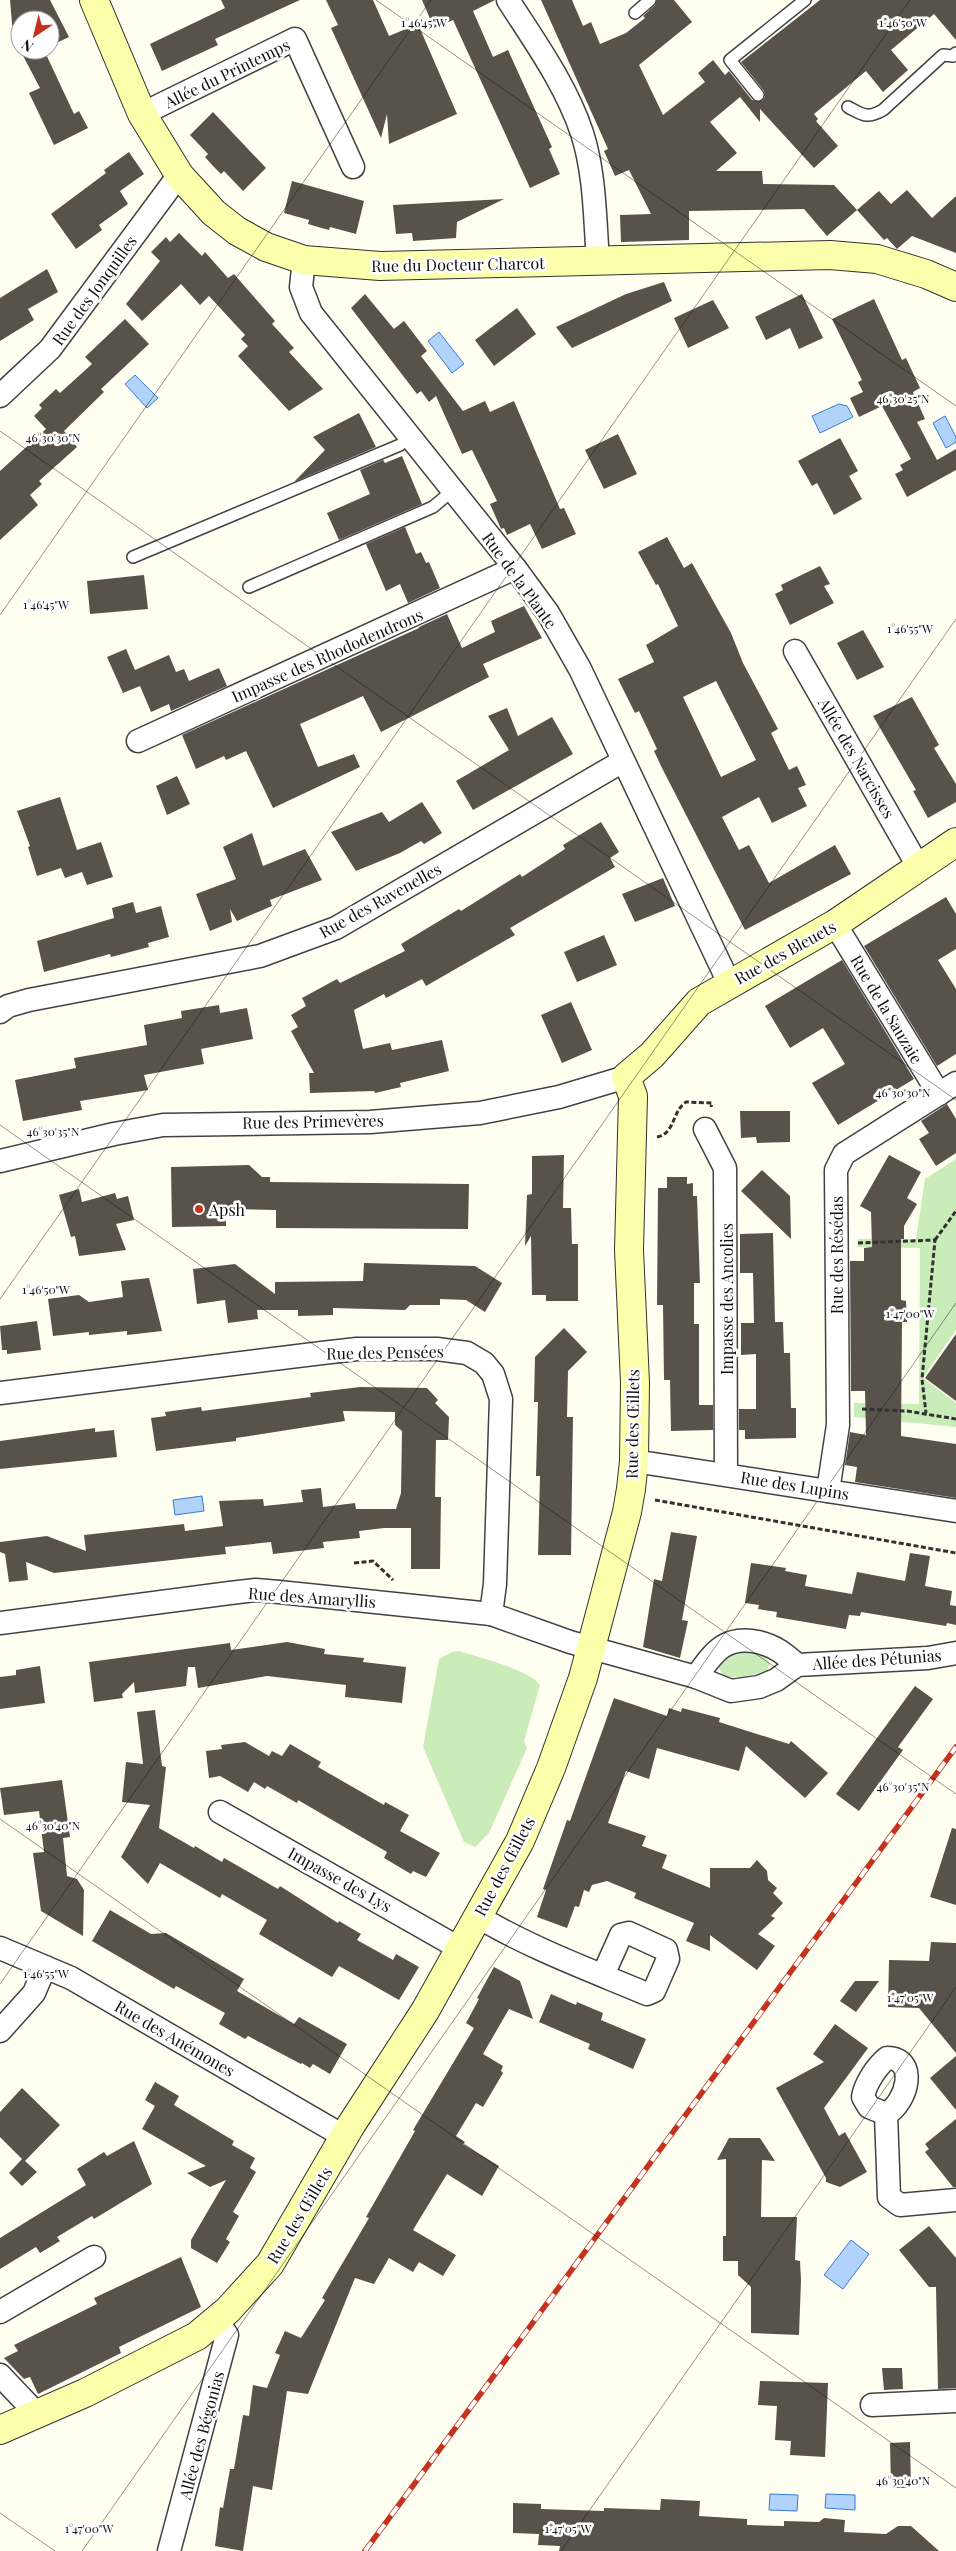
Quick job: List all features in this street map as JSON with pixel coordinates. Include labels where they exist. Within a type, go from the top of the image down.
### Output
[{"type":"street","name":"Rue du Docteur Charcot","points":[[94,0],[142,114],[180,176],[214,213],[237,231],[266,248],[304,260],[380,266],[830,255],[877,259],[926,274],[956,287]]},
{"type":"street","points":[[508,0],[568,100],[582,134],[590,169],[598,262]]},
{"type":"street","name":"Allée du Printemps","points":[[142,114],[295,39],[353,167]]},
{"type":"street","name":"Rue des Jonquilles","points":[[0,396],[50,349],[180,176]]},
{"type":"street","name":"Rue de la Plante","points":[[304,260],[301,287],[311,313],[515,568],[548,613],[576,662],[730,983]]},
{"type":"street","name":"Impasse des Rhododendrons","points":[[138,741],[515,568]]},
{"type":"street","name":"Allée des Narcisses","points":[[795,651],[918,866]]},
{"type":"street","name":"Rue des Ravenelles","points":[[0,1012],[8,1006],[29,1000],[260,956],[314,938],[336,928],[623,761]]},
{"type":"street","name":"Rue des Bleuets","points":[[626,1077],[652,1055],[699,1002],[730,983],[791,951],[876,899],[918,866],[956,843]]},
{"type":"street","name":"Rue de la Sauzaie","points":[[835,924],[947,1089]]},
{"type":"street","name":"Rue des Primevères","points":[[0,1160],[163,1125],[370,1122],[480,1112],[559,1097],[626,1077]]},
{"type":"street","name":"Rue des Œillets","points":[[0,2430],[179,2345],[217,2321],[270,2264],[345,2137],[425,2011],[520,1841],[572,1708],[627,1512],[634,1461],[635,1383],[629,1250],[633,1096],[626,1077]]},
{"type":"street","name":"Rue des Résédas","points":[[828,1491],[838,1425],[836,1170],[839,1160],[844,1154],[947,1089]]},
{"type":"street","name":"Impasse des Ancolies","points":[[705,1129],[725,1168],[726,1474]]},
{"type":"street","name":"Rue des Pensées","points":[[0,1393],[357,1349],[437,1349],[468,1354],[484,1363],[493,1374],[501,1399],[495,1584],[491,1614]]},
{"type":"street","name":"Rue des Lupins","points":[[634,1461],[956,1511]]},
{"type":"street","name":"Rue des Amaryllis","points":[[0,1623],[256,1590],[413,1604],[491,1614],[590,1648]]},
{"type":"street","name":"Allée des Pétunias","points":[[696,1677],[710,1657],[726,1644],[735,1640],[771,1645],[786,1654],[797,1665]]},
{"type":"street","name":"Allée des Pétunias","points":[[590,1648],[696,1677],[731,1691],[744,1691],[776,1680],[797,1665],[928,1658],[956,1653]]},
{"type":"street","name":"Impasse des Lys","points":[[220,1812],[459,1948]]},
{"type":"street","points":[[477,1916],[513,1936],[603,1975]]},
{"type":"street","name":"Rue des Anémones","points":[[0,1948],[71,1978],[345,2137]]},
{"type":"street","points":[[0,2032],[34,1992],[44,1967]]},
{"type":"street","points":[[886,2114],[889,2197],[893,2202],[900,2205],[956,2200]]},
{"type":"street","points":[[0,2312],[94,2257]]},
{"type":"street","name":"Allée des Bégonias","points":[[169,2551],[227,2335],[217,2321]]},
{"type":"street","points":[[0,2375],[37,2414]]},
{"type":"street","points":[[872,2405],[956,2401]]},
{"type":"lane","points":[[635,14],[650,0]]},
{"type":"lane","points":[[758,95],[730,60],[804,0]]},
{"type":"lane","points":[[848,107],[863,115],[872,116],[883,110],[943,55],[953,56],[956,53]]},
{"type":"lane","points":[[133,557],[400,445],[409,437]]},
{"type":"lane","points":[[248,587],[433,507],[452,491]]},
{"type":"path","points":[[926,1414],[922,1379],[936,1240],[956,1211]]},
{"type":"path","points":[[856,1243],[936,1240]]},
{"type":"path","points":[[857,1409],[926,1414],[956,1419]]},
{"type":"path","points":[[661,1501],[956,1553]]},
{"type":"path","points":[[354,1563],[373,1561],[395,1582]]},
{"type":"green space","points":[[956,1159],[956,1330],[923,1378],[956,1403],[956,1427],[854,1417],[854,1403],[919,1404],[920,1248],[858,1247],[857,1239],[916,1239],[925,1179]]},
{"type":"green space","points":[[731,1650],[765,1656],[770,1664],[767,1671],[745,1677],[725,1677],[717,1666]]},
{"type":"green space","points":[[459,1651],[515,1669],[534,1679],[540,1685],[524,1741],[527,1748],[489,1833],[475,1847],[464,1842],[423,1747],[439,1659],[452,1652]]},
{"type":"water","points":[[439,332],[464,364],[452,373],[428,341]]},
{"type":"water","points":[[135,375],[158,398],[147,408],[125,384]]},
{"type":"water","points":[[839,404],[847,406],[853,417],[820,433],[812,416]]},
{"type":"water","points":[[945,416],[956,437],[956,442],[946,448],[933,423]]},
{"type":"water","points":[[202,1496],[204,1511],[175,1515],[173,1500]]},
{"type":"water","points":[[851,2240],[869,2254],[843,2289],[824,2275]]},
{"type":"water","points":[[770,2494],[798,2495],[797,2511],[769,2510]]},
{"type":"water","points":[[826,2494],[855,2495],[855,2510],[825,2508]]},
{"type":"building","points":[[10,0],[50,0],[55,10],[11,10]]},
{"type":"building","points":[[221,0],[300,0],[215,39],[218,45],[162,71],[150,44],[225,8]]},
{"type":"building","points":[[326,0],[373,0],[389,36],[418,24],[457,114],[389,144],[387,114],[381,138],[331,28],[338,25]]},
{"type":"building","points":[[422,0],[495,0],[473,11],[493,57],[508,50],[552,147],[549,149],[560,174],[530,188],[453,20],[434,28]]},
{"type":"building","points":[[541,0],[572,0],[583,26],[591,22],[600,44],[626,33],[645,18],[643,16],[655,5],[657,0],[674,0],[692,22],[639,65],[663,115],[705,82],[698,73],[713,60],[725,75],[729,71],[752,100],[762,101],[765,97],[764,91],[741,62],[820,0],[956,0],[956,40],[934,14],[891,50],[908,70],[883,92],[866,71],[814,114],[818,119],[816,121],[838,146],[814,168],[760,109],[760,122],[740,97],[710,122],[737,153],[716,171],[762,171],[763,184],[834,185],[857,210],[827,236],[804,209],[689,211],[689,240],[621,242],[620,215],[651,214],[629,170],[615,176],[604,151],[608,149]]},
{"type":"building","points":[[60,19],[69,37],[60,41]]},
{"type":"building","points":[[25,60],[49,60],[74,114],[79,111],[88,128],[54,145],[29,93],[40,88]]},
{"type":"building","points":[[213,112],[266,168],[243,191],[224,171],[221,174],[213,166],[205,157],[208,154],[190,135]]},
{"type":"building","points":[[129,152],[144,174],[120,191],[128,204],[99,225],[102,230],[76,249],[51,214],[106,173],[104,170]]},
{"type":"building","points":[[292,181],[364,201],[356,234],[330,227],[329,230],[318,227],[308,224],[309,220],[284,213]]},
{"type":"building","points":[[907,190],[932,218],[956,196],[956,253],[912,236],[897,249],[887,238],[884,240],[857,210],[879,191],[891,204]]},
{"type":"building","points":[[504,199],[457,222],[456,238],[413,241],[412,233],[396,234],[393,205]]},
{"type":"building","points":[[179,233],[202,256],[205,252],[228,278],[234,274],[275,321],[272,324],[294,348],[289,352],[323,389],[289,411],[238,356],[248,346],[241,339],[245,335],[209,296],[200,305],[181,284],[142,321],[126,304],[160,261],[151,252],[166,237],[170,242]]},
{"type":"building","points":[[47,269],[58,292],[28,309],[34,320],[0,341],[0,298]]},
{"type":"building","points":[[664,282],[672,301],[572,348],[556,327],[626,294]]},
{"type":"building","points":[[365,294],[394,329],[404,321],[427,351],[421,356],[463,411],[485,401],[490,412],[514,401],[560,509],[564,508],[576,534],[542,549],[530,524],[507,535],[504,528],[501,529],[490,504],[497,501],[472,450],[462,454],[436,396],[429,402],[421,391],[417,394],[351,308]]},
{"type":"building","points":[[802,294],[823,338],[799,349],[790,328],[766,340],[755,317]]},
{"type":"building","points":[[874,299],[902,360],[906,358],[920,388],[913,392],[925,419],[917,422],[937,460],[956,449],[956,470],[907,497],[895,474],[903,470],[900,465],[911,459],[882,406],[859,417],[850,398],[863,392],[858,382],[862,380],[832,319]]},
{"type":"building","points":[[713,300],[729,328],[688,348],[674,318]]},
{"type":"building","points":[[517,308],[536,334],[494,366],[475,340]]},
{"type":"building","points":[[125,319],[149,344],[101,389],[104,392],[64,431],[77,447],[39,481],[42,484],[30,495],[38,505],[0,540],[0,471],[46,429],[34,416],[42,408],[39,405],[56,389],[60,393],[92,364],[85,357]]},
{"type":"building","points":[[359,413],[376,447],[294,482],[325,450],[313,437]]},
{"type":"building","points":[[618,434],[637,474],[604,489],[585,450]]},
{"type":"building","points":[[840,438],[858,471],[849,476],[862,499],[834,515],[817,483],[812,486],[798,461]]},
{"type":"building","points":[[402,456],[422,504],[339,540],[327,513],[370,494],[360,470],[383,460],[385,463]]},
{"type":"building","points":[[405,527],[416,554],[421,552],[426,563],[429,562],[440,588],[408,603],[400,584],[386,591],[366,544]]},
{"type":"building","points":[[667,537],[684,568],[692,563],[731,633],[743,663],[778,729],[771,733],[789,770],[797,766],[806,785],[798,788],[807,806],[772,823],[759,797],[722,817],[739,850],[749,845],[769,883],[835,845],[851,874],[745,930],[662,768],[654,751],[657,749],[639,711],[635,713],[618,679],[654,662],[646,645],[678,626],[658,584],[656,585],[638,552]],"holes":[[[716,681],[756,760],[721,777],[683,697]]]},
{"type":"building","points":[[820,566],[830,584],[824,586],[834,603],[790,625],[775,594],[783,590],[781,585]]},
{"type":"building","points":[[144,575],[148,609],[90,614],[87,581]]},
{"type":"building","points":[[524,606],[542,638],[483,664],[489,677],[381,732],[363,696],[300,724],[318,767],[354,754],[360,767],[273,808],[246,751],[226,760],[224,756],[196,769],[182,735],[447,614],[462,648],[495,632],[491,621]]},
{"type":"building","points":[[863,630],[884,667],[857,680],[837,643]]},
{"type":"building","points":[[126,649],[135,670],[169,655],[176,672],[184,669],[189,681],[219,668],[227,686],[171,711],[169,704],[151,712],[140,686],[123,693],[107,657]]},
{"type":"building","points":[[912,697],[939,745],[934,748],[956,784],[956,802],[928,818],[913,791],[916,790],[873,716]]},
{"type":"building","points":[[507,708],[518,736],[552,717],[573,754],[473,810],[456,781],[509,750],[488,716]]},
{"type":"building","points":[[177,776],[190,804],[167,815],[156,786]]},
{"type":"building","points":[[60,797],[77,850],[101,842],[113,877],[87,885],[82,872],[65,878],[61,868],[37,876],[28,847],[30,846],[17,811]]},
{"type":"building","points":[[422,802],[442,833],[424,844],[421,841],[400,853],[356,871],[331,832],[382,812],[389,822]]},
{"type":"building","points":[[601,822],[619,852],[610,858],[615,867],[510,928],[515,935],[426,986],[422,979],[386,998],[384,994],[354,1010],[363,1049],[390,1043],[392,1050],[442,1040],[449,1071],[400,1083],[401,1087],[375,1093],[374,1091],[310,1093],[309,1073],[314,1073],[291,1031],[298,1027],[291,1015],[306,1006],[302,998],[337,979],[340,983],[405,951],[401,944],[459,909],[461,911],[520,874],[522,877],[565,849],[563,845]]},
{"type":"building","points":[[252,833],[263,866],[305,849],[322,880],[270,900],[272,906],[237,921],[230,909],[232,922],[210,931],[196,894],[236,879],[223,847]]},
{"type":"building","points":[[663,878],[675,906],[635,922],[622,894]]},
{"type":"building","points":[[946,897],[956,914],[956,949],[938,960],[956,989],[956,1054],[937,1066],[864,946]]},
{"type":"building","points":[[133,902],[136,913],[161,906],[169,937],[148,943],[149,947],[111,957],[110,954],[44,972],[37,941],[114,918],[112,908]]},
{"type":"building","points":[[604,935],[617,965],[577,982],[564,952]]},
{"type":"building","points":[[842,960],[914,1079],[838,1125],[812,1083],[845,1064],[823,1028],[790,1048],[765,1006]]},
{"type":"building","points":[[571,1002],[592,1050],[562,1063],[541,1015]]},
{"type":"building","points":[[219,1005],[220,1013],[247,1008],[253,1039],[201,1049],[204,1064],[144,1075],[148,1090],[80,1101],[82,1110],[23,1121],[15,1080],[76,1068],[74,1058],[147,1045],[144,1025],[182,1018],[181,1011]]},
{"type":"building","points":[[947,1104],[956,1119],[956,1153],[936,1166],[919,1139],[929,1133],[921,1121]]},
{"type":"building","points":[[740,1111],[790,1111],[790,1142],[757,1143],[756,1137],[741,1138]]},
{"type":"building","points":[[564,1155],[563,1208],[571,1208],[572,1244],[578,1244],[578,1301],[546,1301],[546,1295],[532,1295],[531,1236],[525,1246],[527,1195],[532,1194],[532,1156]]},
{"type":"building","points":[[889,1155],[921,1172],[907,1198],[917,1204],[904,1226],[904,1239],[901,1239],[901,1300],[906,1301],[907,1322],[902,1322],[901,1436],[956,1444],[956,1498],[855,1482],[857,1467],[845,1465],[850,1432],[866,1435],[865,1391],[851,1391],[850,1261],[864,1261],[864,1248],[872,1247],[871,1212],[860,1206]]},
{"type":"building","points":[[249,1165],[262,1177],[270,1177],[270,1182],[469,1184],[468,1229],[276,1228],[276,1210],[226,1209],[226,1226],[172,1227],[171,1167]]},
{"type":"building","points":[[762,1170],[790,1196],[791,1239],[741,1191]]},
{"type":"building","points":[[667,1177],[687,1177],[687,1184],[693,1183],[693,1196],[697,1196],[700,1283],[694,1283],[694,1324],[699,1324],[699,1405],[713,1405],[713,1430],[671,1431],[670,1380],[664,1380],[663,1305],[657,1305],[658,1188],[667,1188]]},
{"type":"building","points":[[79,1189],[82,1202],[115,1193],[117,1199],[128,1196],[134,1220],[116,1224],[126,1250],[79,1256],[75,1236],[71,1237],[59,1195]]},
{"type":"building","points":[[773,1233],[775,1322],[783,1322],[784,1353],[790,1353],[791,1408],[796,1408],[796,1438],[745,1439],[745,1430],[739,1430],[739,1409],[756,1409],[756,1354],[741,1355],[741,1323],[754,1323],[753,1273],[740,1273],[740,1234]]},
{"type":"building","points":[[364,1263],[475,1266],[502,1283],[485,1312],[466,1300],[440,1299],[440,1305],[410,1305],[405,1310],[333,1308],[333,1315],[298,1316],[298,1310],[257,1310],[258,1319],[228,1323],[225,1300],[197,1304],[193,1269],[235,1264],[275,1294],[275,1282],[363,1281]]},
{"type":"building","points":[[149,1278],[162,1331],[127,1335],[127,1331],[89,1335],[89,1332],[53,1336],[48,1299],[79,1295],[89,1302],[123,1297],[121,1281]]},
{"type":"building","points":[[37,1321],[41,1350],[7,1354],[7,1350],[2,1350],[0,1326]]},
{"type":"building","points":[[564,1328],[587,1352],[568,1371],[567,1417],[573,1417],[571,1555],[538,1555],[540,1476],[536,1476],[538,1402],[534,1402],[535,1357]]},
{"type":"building","points":[[956,1334],[956,1401],[925,1378]]},
{"type":"building","points":[[360,1387],[427,1388],[438,1400],[435,1403],[449,1417],[448,1440],[436,1440],[435,1497],[441,1497],[440,1569],[411,1569],[411,1528],[384,1528],[359,1531],[360,1538],[323,1542],[324,1548],[273,1554],[271,1542],[225,1547],[226,1554],[54,1573],[26,1562],[28,1580],[9,1582],[5,1554],[0,1552],[0,1542],[47,1536],[86,1551],[84,1535],[184,1524],[185,1531],[223,1526],[219,1501],[263,1499],[264,1506],[303,1502],[301,1490],[321,1488],[323,1507],[355,1503],[356,1509],[396,1509],[401,1493],[402,1431],[395,1425],[395,1412],[343,1411],[345,1421],[236,1438],[236,1441],[156,1451],[151,1418],[166,1416],[165,1412],[201,1407],[202,1411],[311,1397],[310,1393]]},
{"type":"building","points":[[95,1428],[95,1432],[114,1430],[117,1457],[0,1469],[0,1441]]},
{"type":"building","points":[[671,1532],[697,1536],[682,1620],[688,1621],[680,1658],[643,1647],[654,1579],[662,1581]]},
{"type":"building","points":[[910,1553],[930,1556],[925,1586],[952,1591],[950,1605],[956,1606],[956,1625],[947,1623],[946,1626],[861,1612],[860,1616],[849,1615],[846,1629],[776,1617],[777,1612],[758,1609],[759,1605],[745,1603],[751,1563],[786,1568],[785,1571],[807,1575],[805,1586],[852,1594],[857,1572],[905,1581]]},
{"type":"building","points":[[287,1642],[325,1649],[324,1654],[364,1658],[363,1662],[406,1667],[402,1703],[345,1697],[346,1685],[267,1676],[198,1688],[195,1667],[188,1667],[186,1686],[135,1693],[134,1682],[122,1694],[123,1698],[94,1702],[89,1662],[230,1643],[231,1650]]},
{"type":"building","points":[[40,1666],[45,1703],[0,1709],[0,1677],[16,1675],[16,1670]]},
{"type":"building","points":[[915,1686],[933,1699],[898,1747],[903,1750],[859,1811],[836,1794]]},
{"type":"building","points":[[614,1698],[667,1716],[669,1708],[681,1712],[682,1708],[720,1718],[719,1722],[789,1744],[791,1741],[828,1773],[805,1798],[746,1746],[739,1771],[657,1748],[649,1779],[626,1771],[608,1823],[646,1836],[642,1846],[667,1855],[662,1868],[710,1888],[710,1868],[750,1868],[757,1860],[767,1871],[768,1880],[777,1888],[773,1893],[783,1903],[771,1916],[775,1918],[758,1934],[775,1946],[757,1970],[710,1935],[710,1951],[686,1941],[694,1923],[634,1898],[636,1893],[607,1881],[592,1885],[589,1892],[584,1890],[579,1907],[575,1906],[567,1928],[537,1917],[546,1890],[543,1889],[567,1820],[570,1821]]},
{"type":"building","points":[[155,1710],[162,1766],[166,1767],[159,1828],[222,1862],[224,1858],[278,1889],[280,1886],[338,1923],[339,1921],[361,1934],[357,1940],[393,1960],[396,1954],[419,1967],[399,2000],[339,1966],[332,1977],[259,1934],[267,1920],[222,1894],[220,1898],[160,1863],[148,1884],[121,1857],[150,1805],[122,1802],[126,1762],[143,1764],[137,1712]]},
{"type":"building","points":[[245,1742],[269,1756],[272,1751],[282,1756],[290,1744],[321,1762],[318,1767],[384,1805],[385,1802],[409,1815],[400,1831],[440,1853],[426,1877],[413,1871],[411,1874],[384,1858],[387,1852],[298,1800],[297,1803],[267,1786],[265,1789],[254,1782],[248,1792],[220,1776],[209,1778],[206,1751],[222,1749],[221,1745]]},
{"type":"building","points":[[62,1780],[70,1837],[63,1838],[67,1876],[77,1879],[84,1890],[83,1936],[41,1911],[33,1853],[44,1852],[39,1811],[4,1815],[0,1788]]},
{"type":"building","points":[[952,1828],[956,1829],[956,1905],[930,1897]]},
{"type":"building","points":[[110,1910],[151,1934],[166,1933],[244,1979],[237,1991],[294,2024],[299,2017],[347,2044],[330,2074],[313,2064],[310,2068],[301,2064],[248,2036],[245,2039],[219,2024],[225,2013],[176,1986],[174,1989],[92,1941]]},
{"type":"building","points":[[931,1942],[956,1943],[956,2053],[919,2008],[888,2007],[889,1960],[929,1961]]},
{"type":"building","points":[[494,1967],[520,1981],[533,2019],[509,2009],[483,2054],[503,2066],[501,2071],[503,2073],[483,2107],[476,2103],[456,2136],[465,2142],[463,2144],[499,2166],[482,2196],[447,2174],[413,2230],[456,2255],[443,2276],[419,2262],[413,2272],[389,2258],[374,2284],[355,2278],[308,2394],[287,2391],[272,2490],[253,2486],[243,2551],[215,2546],[220,2507],[223,2508],[230,2469],[234,2469],[243,2415],[249,2416],[253,2385],[267,2388],[280,2355],[275,2353],[285,2331],[301,2338],[325,2300],[322,2298],[369,2218],[366,2217],[415,2131],[413,2130],[474,2028],[466,2023]]},
{"type":"building","points":[[855,1981],[879,1981],[856,2012],[840,2001]]},
{"type":"building","points":[[551,1994],[576,2005],[577,2002],[603,2013],[601,2020],[646,2039],[633,2069],[588,2049],[590,2044],[539,2022]]},
{"type":"building","points":[[835,2024],[868,2048],[824,2108],[839,2136],[845,2132],[867,2172],[840,2187],[826,2182],[826,2178],[776,2088],[824,2062],[813,2054]]},
{"type":"building","points":[[956,2056],[956,2110],[930,2078]]},
{"type":"building","points":[[155,2082],[179,2096],[174,2105],[234,2141],[232,2145],[255,2158],[250,2168],[256,2172],[233,2212],[239,2216],[226,2239],[230,2242],[217,2263],[191,2248],[191,2240],[226,2180],[210,2187],[187,2173],[206,2166],[142,2129],[155,2106],[145,2100]]},
{"type":"building","points":[[22,2088],[60,2125],[25,2161],[37,2172],[22,2186],[9,2173],[22,2159],[0,2137],[0,2112]]},
{"type":"building","points":[[956,2119],[956,2187],[953,2187],[925,2152],[929,2149],[925,2144]]},
{"type":"building","points":[[729,2138],[760,2138],[775,2161],[762,2160],[761,2217],[797,2217],[795,2260],[800,2261],[801,2280],[799,2335],[751,2333],[751,2287],[738,2275],[738,2261],[723,2261],[723,2236],[726,2236],[726,2159],[717,2160]]},
{"type":"building","points":[[134,2141],[152,2184],[94,2219],[92,2216],[57,2237],[60,2241],[40,2253],[36,2247],[0,2269],[0,2238],[86,2185],[77,2169],[104,2152],[107,2156]]},
{"type":"building","points":[[929,2226],[956,2258],[956,2388],[938,2389],[936,2287],[929,2287],[899,2250]]},
{"type":"building","points":[[181,2257],[201,2307],[119,2347],[121,2353],[38,2394],[30,2377],[24,2379],[4,2358],[18,2351],[14,2345],[97,2304],[94,2298]]},
{"type":"building","points":[[882,2368],[902,2368],[903,2389],[884,2390]]},
{"type":"building","points":[[760,2381],[828,2383],[825,2457],[790,2455],[791,2441],[775,2440],[777,2406],[758,2405]]},
{"type":"building","points":[[910,2442],[911,2488],[891,2488],[890,2443]]},
{"type":"building","points":[[661,2499],[700,2501],[699,2516],[747,2519],[747,2525],[784,2526],[784,2521],[819,2522],[824,2518],[845,2520],[844,2532],[886,2534],[898,2526],[911,2526],[939,2551],[559,2551],[560,2546],[538,2545],[539,2534],[513,2533],[513,2503],[541,2504],[541,2509],[604,2511],[604,2508],[660,2510]]},
{"type":"railway","points":[[365,2551],[956,1747]]},
{"type":"place","name":"Apsh","points":[[199,1209]]}]
